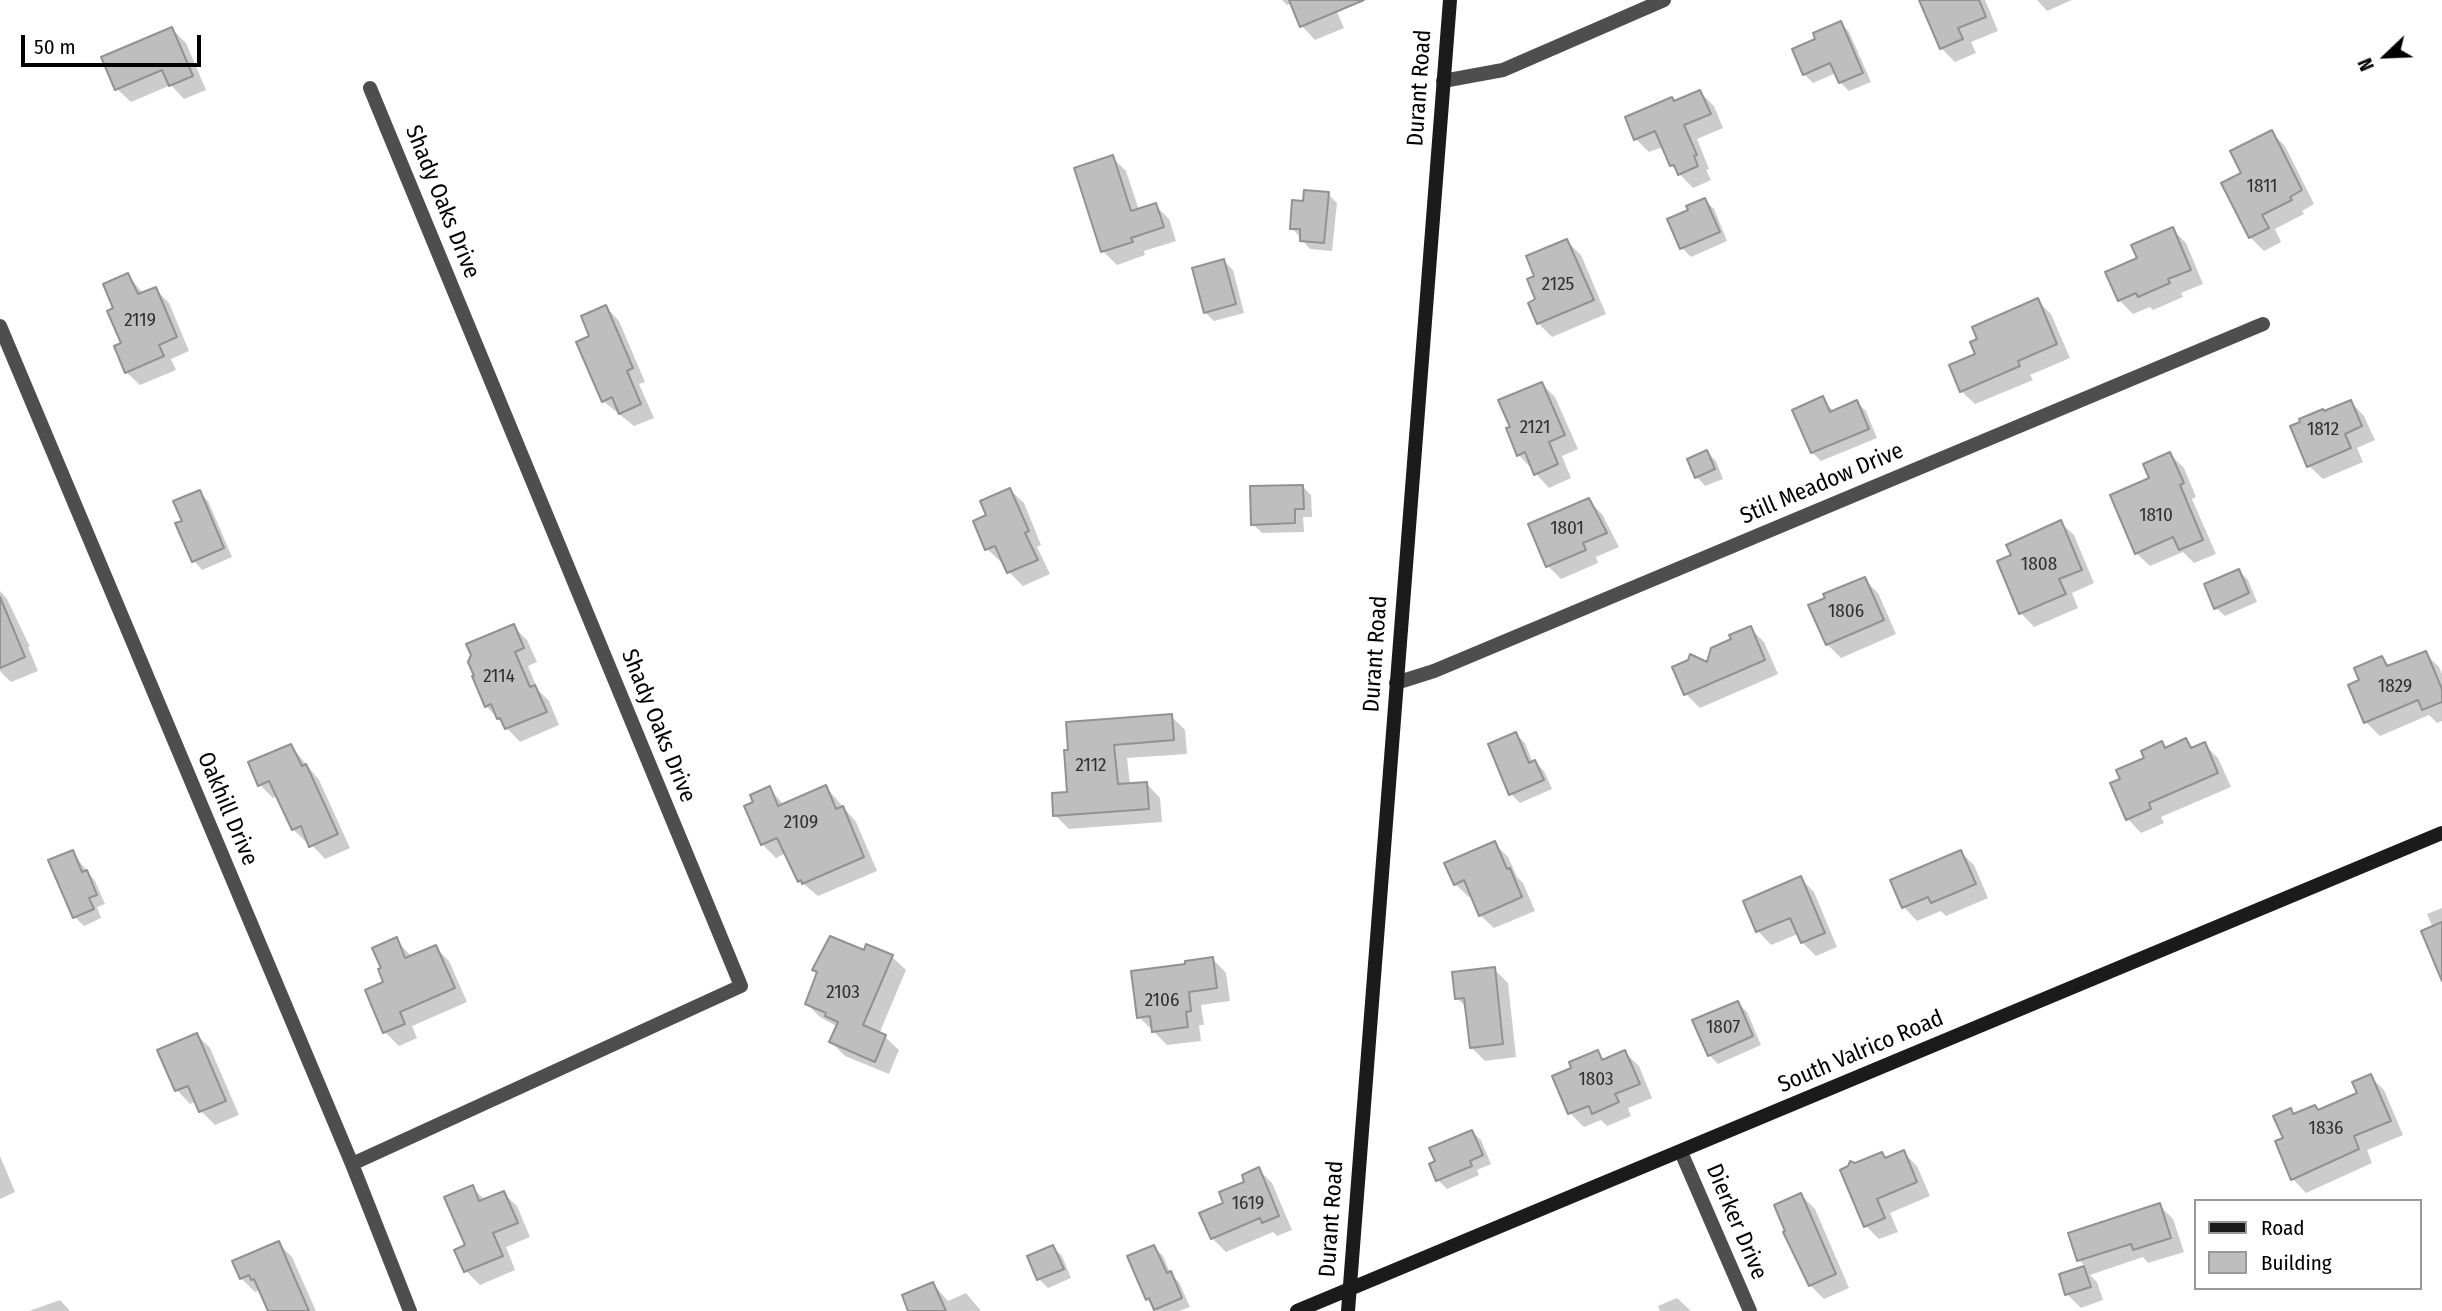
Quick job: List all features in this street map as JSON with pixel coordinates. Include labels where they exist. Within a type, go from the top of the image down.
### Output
[{"type":"street","name":"Durant Road","points":[[1348,1311],[1450,0]]},
{"type":"street","points":[[1443,80],[1503,69],[1664,0]]},
{"type":"street","name":"Shady Oaks Drive","points":[[352,1164],[741,986],[370,88]]},
{"type":"street","name":"Still Meadow Drive","points":[[1396,683],[1447,666],[2263,324]]},
{"type":"street","name":"Oakhill Drive","points":[[0,326],[352,1164],[410,1311]]},
{"type":"street","name":"South Valrico Road","points":[[1297,1311],[2442,833]]},
{"type":"street","name":"Dierker Drive","points":[[1681,1152],[1750,1311]]},
{"type":"building","points":[[1289,0],[1364,0],[1300,27]]},
{"type":"building","points":[[1919,0],[1979,0],[1986,17],[1958,28],[1963,39],[1940,49]]},
{"type":"building","points":[[1841,21],[1863,73],[1839,83],[1830,63],[1803,75],[1792,49],[1815,39],[1813,33]]},
{"type":"building","points":[[172,27],[193,76],[169,86],[162,70],[115,90],[101,57]]},
{"type":"building","points":[[1700,90],[1711,114],[1684,125],[1697,155],[1694,156],[1698,166],[1678,175],[1674,165],[1670,166],[1655,131],[1634,140],[1625,117],[1672,97],[1674,101]]},
{"type":"building","points":[[2272,130],[2302,190],[2290,197],[2292,200],[2262,215],[2269,228],[2249,238],[2221,183],[2241,173],[2230,151]]},
{"type":"building","points":[[1113,155],[1131,211],[1156,203],[1164,227],[1131,238],[1133,242],[1101,252],[1074,168]]},
{"type":"building","points":[[1304,190],[1329,192],[1324,243],[1300,241],[1300,229],[1290,229],[1292,200],[1303,201]]},
{"type":"building","points":[[1705,198],[1720,232],[1680,249],[1667,219],[1688,210],[1686,206]]},
{"type":"building","points":[[2173,227],[2191,270],[2168,279],[2170,283],[2138,297],[2136,293],[2118,301],[2105,272],[2137,258],[2131,245]]},
{"type":"building","points":[[1567,239],[1594,300],[1537,324],[1528,303],[1535,299],[1527,279],[1534,276],[1526,256]]},
{"type":"building","points":[[1224,259],[1236,304],[1204,313],[1192,268]]},
{"type":"building","points":[[128,273],[138,294],[156,287],[177,337],[159,345],[164,356],[125,373],[114,346],[121,343],[107,311],[113,308],[103,284]]},
{"type":"building","points":[[2038,298],[2057,344],[2018,361],[2020,366],[1960,392],[1949,365],[1975,354],[1970,342],[1977,339],[1972,327]]},
{"type":"building","points":[[606,305],[633,368],[627,371],[641,404],[619,414],[612,397],[602,402],[576,342],[589,336],[581,316]]},
{"type":"building","points":[[1542,382],[1565,435],[1549,442],[1558,464],[1534,475],[1525,452],[1517,456],[1506,428],[1510,427],[1498,400]]},
{"type":"building","points":[[1823,396],[1830,412],[1857,400],[1869,429],[1811,453],[1792,410]]},
{"type":"building","points":[[2351,400],[2362,426],[2345,434],[2351,448],[2307,467],[2290,426],[2300,422],[2299,419]]},
{"type":"building","points":[[1707,450],[1715,469],[1695,478],[1687,459]]},
{"type":"building","points":[[2170,452],[2184,483],[2180,485],[2203,540],[2179,550],[2173,537],[2135,554],[2110,495],[2149,478],[2143,464]]},
{"type":"building","points":[[1303,485],[1304,509],[1295,509],[1295,523],[1251,525],[1250,486]]},
{"type":"building","points":[[1010,488],[1029,531],[1025,533],[1038,560],[1007,573],[995,546],[985,550],[973,521],[986,515],[980,501]]},
{"type":"building","points":[[200,490],[224,548],[192,562],[175,523],[182,521],[173,501]]},
{"type":"building","points":[[1589,498],[1607,533],[1583,543],[1586,550],[1546,567],[1528,524]]},
{"type":"building","points":[[2061,520],[2082,570],[2059,579],[2066,594],[2019,614],[1997,561],[2011,555],[2006,545]]},
{"type":"building","points":[[2239,569],[2249,593],[2214,609],[2204,584]]},
{"type":"building","points":[[1865,577],[1884,620],[1826,645],[1808,605],[1825,598],[1823,594]]},
{"type":"building","points":[[0,597],[25,657],[0,668]]},
{"type":"building","points":[[514,624],[524,648],[515,652],[530,687],[535,685],[547,712],[505,729],[491,704],[485,707],[472,676],[468,662],[471,655],[466,644]]},
{"type":"building","points":[[1751,626],[1765,660],[1684,695],[1672,667],[1688,660],[1690,654],[1707,662],[1711,648],[1731,639],[1729,635]]},
{"type":"building","points":[[2426,651],[2442,689],[2442,702],[2422,710],[2418,700],[2364,723],[2348,685],[2359,680],[2354,668],[2382,656],[2387,666]]},
{"type":"building","points":[[1172,714],[1174,740],[1114,745],[1118,784],[1147,782],[1149,809],[1053,816],[1052,793],[1067,792],[1064,750],[1068,750],[1066,722]]},
{"type":"building","points":[[1516,732],[1529,763],[1535,760],[1544,780],[1509,795],[1488,744]]},
{"type":"building","points":[[2186,738],[2191,748],[2205,742],[2218,773],[2149,803],[2151,809],[2126,820],[2110,783],[2120,779],[2116,770],[2144,758],[2141,751],[2162,741],[2165,748]]},
{"type":"building","points":[[291,744],[302,766],[306,764],[338,834],[309,847],[301,826],[292,830],[269,781],[258,786],[248,762]]},
{"type":"building","points":[[826,785],[836,809],[843,806],[864,857],[802,884],[801,880],[798,882],[777,838],[761,845],[744,806],[753,802],[750,795],[770,786],[778,806]]},
{"type":"building","points":[[1495,841],[1522,897],[1479,916],[1464,880],[1454,885],[1444,863]]},
{"type":"building","points":[[73,850],[82,872],[87,870],[97,895],[89,898],[94,909],[73,918],[48,860]]},
{"type":"building","points":[[1961,850],[1976,884],[1931,903],[1928,897],[1902,908],[1890,880]]},
{"type":"building","points":[[1801,876],[1825,933],[1801,943],[1790,918],[1756,932],[1743,901]]},
{"type":"building","points":[[2442,922],[2442,981],[2421,931]]},
{"type":"building","points":[[830,936],[864,950],[866,944],[893,955],[863,1025],[886,1035],[875,1062],[829,1042],[838,1022],[825,1016],[826,1013],[805,1004],[817,972],[812,970]]},
{"type":"building","points":[[397,937],[405,958],[436,945],[455,988],[400,1012],[405,1024],[383,1033],[365,990],[383,982],[378,969],[381,968],[372,948]]},
{"type":"building","points":[[1213,957],[1217,988],[1189,992],[1191,1011],[1186,1012],[1188,1027],[1152,1032],[1150,1016],[1137,1018],[1131,971],[1185,964],[1185,961]]},
{"type":"building","points":[[1495,967],[1503,1044],[1470,1048],[1464,998],[1455,999],[1452,972]]},
{"type":"building","points":[[1738,1001],[1753,1036],[1708,1056],[1692,1020]]},
{"type":"building","points":[[197,1033],[226,1101],[199,1112],[188,1086],[175,1091],[157,1050]]},
{"type":"building","points":[[1598,1050],[1602,1060],[1625,1050],[1640,1084],[1615,1094],[1619,1102],[1592,1114],[1589,1106],[1568,1114],[1552,1076],[1571,1068],[1569,1062]]},
{"type":"building","points":[[2371,1074],[2391,1121],[2354,1136],[2359,1149],[2291,1180],[2275,1141],[2283,1138],[2273,1116],[2291,1108],[2293,1114],[2315,1105],[2318,1110],[2357,1093],[2352,1082]]},
{"type":"building","points":[[1472,1130],[1483,1155],[1470,1161],[1472,1166],[1436,1181],[1429,1164],[1435,1161],[1429,1148]]},
{"type":"building","points":[[1904,1150],[1917,1182],[1877,1199],[1885,1218],[1864,1227],[1840,1170],[1848,1166],[1850,1161],[1855,1163],[1882,1152],[1885,1158]]},
{"type":"building","points":[[1259,1167],[1279,1216],[1262,1223],[1260,1218],[1211,1239],[1199,1213],[1223,1203],[1219,1192],[1244,1182],[1242,1175]]},
{"type":"building","points":[[473,1185],[479,1201],[504,1191],[518,1223],[493,1233],[503,1256],[464,1272],[454,1250],[465,1245],[444,1197]]},
{"type":"building","points":[[1801,1193],[1836,1274],[1809,1286],[1783,1232],[1785,1231],[1774,1205]]},
{"type":"building","points":[[2160,1203],[2171,1238],[2133,1250],[2131,1244],[2077,1261],[2068,1233]]},
{"type":"building","points":[[279,1241],[309,1311],[268,1311],[254,1279],[251,1280],[249,1275],[240,1279],[232,1261]]},
{"type":"building","points":[[1053,1245],[1064,1269],[1037,1280],[1027,1256]]},
{"type":"building","points":[[1154,1245],[1167,1273],[1171,1271],[1182,1298],[1154,1310],[1149,1298],[1146,1300],[1127,1256]]},
{"type":"building","points":[[2084,1266],[2091,1287],[2065,1295],[2059,1274]]},
{"type":"building","points":[[933,1282],[946,1311],[908,1311],[902,1295]]}]
